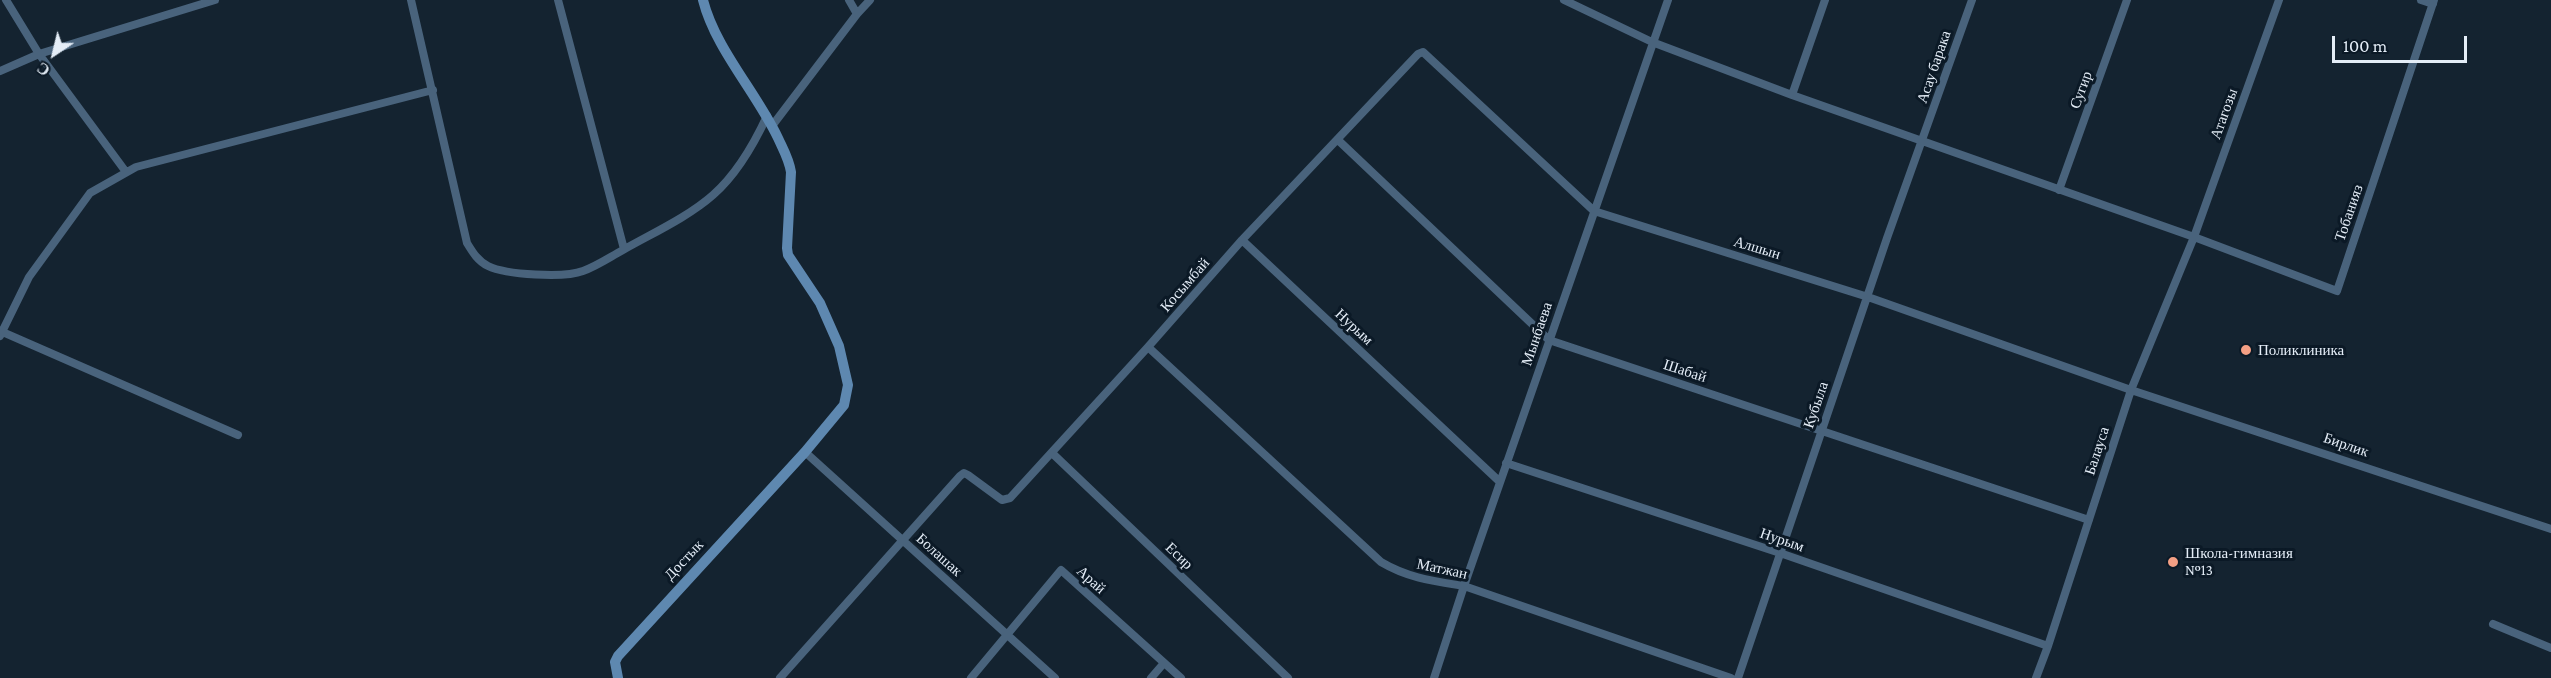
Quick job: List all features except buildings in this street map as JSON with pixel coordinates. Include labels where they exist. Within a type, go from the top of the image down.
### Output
[{"type":"street","points":[[6,0],[39,54],[126,172]]},
{"type":"street","points":[[0,71],[39,54],[215,0]]},
{"type":"street","points":[[411,0],[467,243],[474,255],[488,266],[501,270],[568,275],[584,271],[662,228],[712,196],[725,183],[770,121],[870,0]]},
{"type":"street","points":[[558,0],[624,249]]},
{"type":"street","name":"Достык","points":[[618,678],[615,662],[618,656],[805,452],[840,411],[848,392],[839,346],[820,303],[788,255],[791,172],[789,162],[770,121],[713,28],[703,0]]},
{"type":"street","points":[[849,0],[857,14]]},
{"type":"street","points":[[1564,0],[1652,42],[1792,95],[2194,237]]},
{"type":"street","name":"Мынбаева","points":[[1434,678],[1506,463],[1668,0]]},
{"type":"street","points":[[1792,95],[1824,0]]},
{"type":"street","name":"Асау барака","points":[[1922,142],[1972,0]]},
{"type":"street","name":"Сугир","points":[[2059,190],[2127,0]]},
{"type":"street","name":"Атагозы","points":[[2194,237],[2279,0]]},
{"type":"street","points":[[2421,0],[2434,2]]},
{"type":"street","name":"Тобанияз","points":[[2194,237],[2337,291],[2434,2]]},
{"type":"street","name":"Алшын","points":[[1423,52],[1594,211],[1868,297],[2131,390]]},
{"type":"street","name":"Косымбай","points":[[902,540],[964,473],[1006,501],[1148,347],[1242,240],[1418,54],[1423,52]]},
{"type":"street","points":[[238,435],[1,333],[29,277],[90,193],[136,167],[433,90]]},
{"type":"street","name":"Шабай","points":[[1338,140],[1549,340],[2089,520]]},
{"type":"street","name":"Кубыла","points":[[1738,678],[1922,142]]},
{"type":"street","name":"Балауса","points":[[2036,678],[2131,390],[2194,237]]},
{"type":"street","name":"Нурым","points":[[1242,240],[1500,482]]},
{"type":"street","name":"Матжан","points":[[1148,347],[1381,562],[1400,573],[1419,579],[1464,586],[1731,678]]},
{"type":"street","name":"Бирлик","points":[[2131,390],[2551,529]]},
{"type":"street","name":"Болашак","points":[[805,452],[1055,678]]},
{"type":"street","name":"Есир","points":[[1052,453],[1288,678]]},
{"type":"street","name":"Нурым","points":[[1506,463],[1780,553],[2048,646]]},
{"type":"street","points":[[780,678],[902,540]]},
{"type":"street","name":"Арай","points":[[971,678],[1061,570],[1181,678]]},
{"type":"street","points":[[2493,624],[2551,648]]},
{"type":"street","points":[[1151,678],[1164,663]]},
{"type":"place","name":"Поликлиника","points":[[2246,350]]},
{"type":"place","name":"Школа-гимназия №13","points":[[2173,562]]}]
